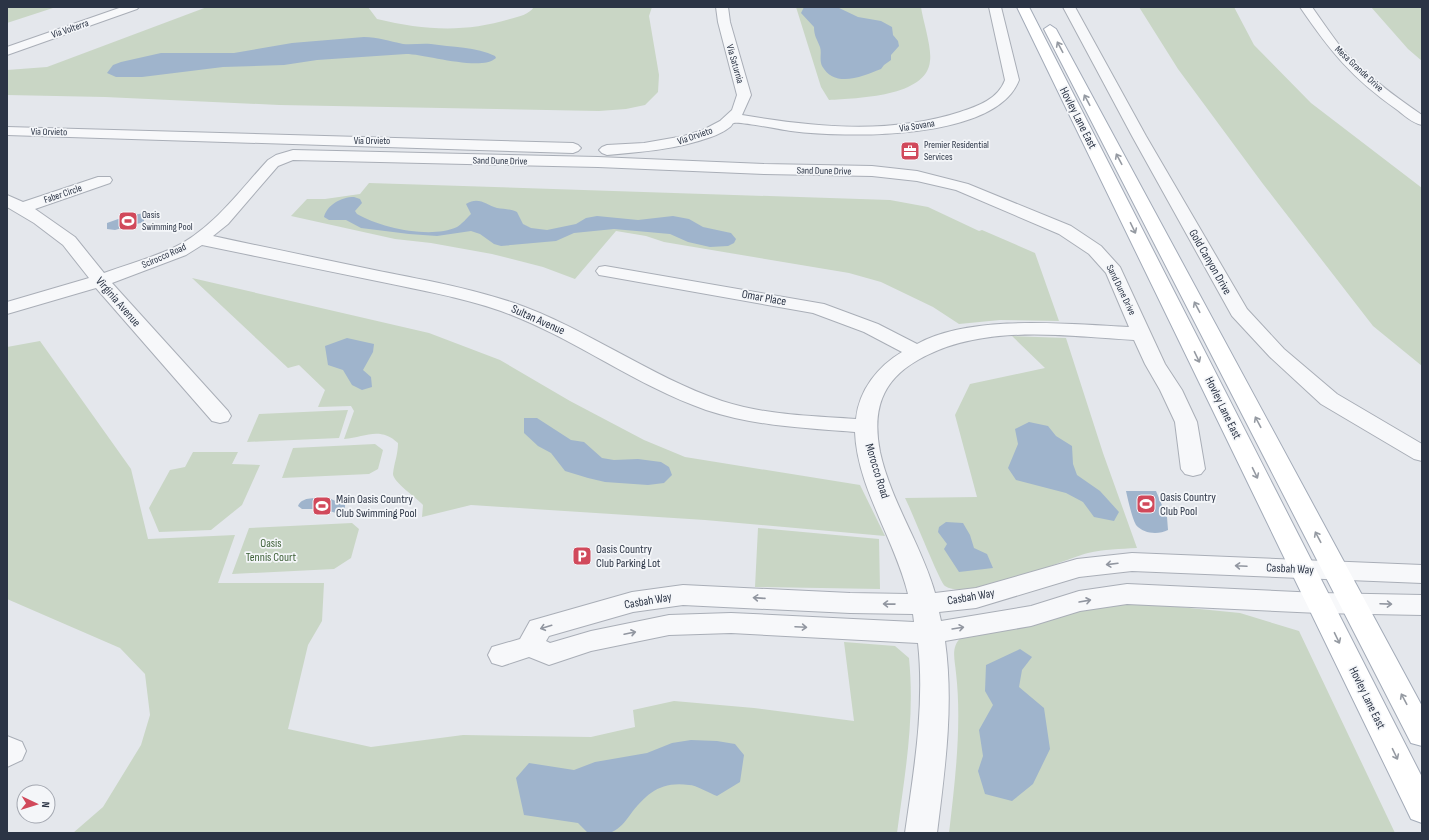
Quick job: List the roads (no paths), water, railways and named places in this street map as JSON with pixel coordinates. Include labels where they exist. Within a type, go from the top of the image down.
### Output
[{"type":"main road","name":"Hovley Lane East","points":[[1023,7],[1422,809]]},
{"type":"main road","name":"Hovley Lane East","points":[[1046,20],[1422,734]]},
{"type":"street","name":"Via Volterra","points":[[7,51],[133,7]]},
{"type":"street","name":"Via Saturnia","points":[[722,7],[724,22],[744,95],[743,104],[732,118]]},
{"type":"street","name":"Via Sovana","points":[[732,118],[796,129],[835,131],[885,130],[922,126],[960,117],[990,105],[1008,91],[1012,79],[995,7]]},
{"type":"street","name":"Gold Canyon Drive","points":[[1069,7],[1138,136],[1239,312],[1277,353],[1329,399],[1422,454]]},
{"type":"street","name":"Mesa Grande Drive","points":[[1306,7],[1329,41],[1349,62],[1388,96],[1422,121]]},
{"type":"street","name":"Via Orvieto","points":[[7,131],[96,132],[309,141],[494,144],[605,150],[650,147],[672,143],[713,130],[732,118]]},
{"type":"street","name":"Scirocco Road","points":[[7,308],[100,281],[159,260],[180,250],[199,239],[222,220],[273,163],[281,158],[293,155]]},
{"type":"street","name":"Sand Dune Drive","points":[[293,155],[598,162],[757,169],[872,171],[939,180],[962,187],[1065,230],[1095,250],[1106,260],[1114,271],[1142,334],[1186,422],[1193,469]]},
{"type":"street","name":"Faber Circle","points":[[15,204],[104,180]]},
{"type":"street","name":"Virginia Avenue","points":[[15,204],[69,241],[100,281],[220,416]]},
{"type":"street","name":"Sultan Avenue","points":[[199,239],[451,291],[509,307],[543,321],[684,394],[714,406],[744,414],[780,420],[865,426]]},
{"type":"street","name":"Omar Place","points":[[605,271],[817,308],[871,328],[915,351]]},
{"type":"street","name":"Morocco Road","points":[[921,833],[933,737],[935,708],[930,633],[912,561],[869,454],[865,426],[869,402],[878,382],[893,367],[915,351],[946,339],[965,334],[994,330],[1142,334]]},
{"type":"street","name":"Casbah Way","points":[[502,655],[530,646],[549,654],[632,602],[683,595],[747,597],[850,604],[923,604],[976,598],[1028,584],[1076,568],[1132,562],[1422,574]]},
{"type":"street","name":"Casbah Way","points":[[588,629],[731,623],[930,633],[1031,616],[1079,602],[1127,594],[1319,604],[1353,603],[1422,605]]},
{"type":"water","points":[[804,7],[837,7],[858,17],[881,21],[892,27],[893,35],[898,41],[899,46],[891,55],[891,60],[881,69],[850,79],[834,77],[822,66],[821,49],[815,35],[814,27],[801,13]]},
{"type":"water","points":[[364,37],[379,38],[403,44],[431,44],[472,49],[488,53],[496,58],[489,62],[466,63],[406,54],[317,60],[284,65],[223,67],[142,77],[116,77],[107,73],[113,65],[121,62],[161,53],[234,53],[292,43]]},
{"type":"water","points":[[354,197],[360,199],[362,203],[355,211],[357,214],[379,224],[420,232],[434,232],[457,227],[471,214],[466,204],[479,201],[497,208],[517,212],[523,224],[531,228],[547,230],[576,224],[586,218],[597,216],[638,220],[673,216],[689,219],[703,227],[731,233],[736,239],[734,243],[728,246],[710,247],[688,242],[670,234],[614,229],[574,233],[556,241],[501,246],[494,244],[480,234],[471,231],[437,236],[409,234],[361,228],[346,220],[329,220],[324,217],[328,209],[335,202],[344,198]]},
{"type":"water","name":"Oasis Swimming Pool","points":[[148,212],[144,222],[115,230],[107,229],[107,223],[121,218]]},
{"type":"water","points":[[347,338],[374,344],[373,352],[363,370],[371,377],[372,387],[362,390],[352,385],[343,370],[328,365],[325,346]]},
{"type":"water","points":[[524,418],[537,418],[571,440],[584,442],[602,458],[614,460],[638,459],[661,462],[669,467],[672,475],[664,483],[648,485],[605,482],[565,471],[551,453],[538,446],[524,433]]},
{"type":"water","points":[[1029,422],[1048,426],[1056,436],[1072,446],[1073,464],[1077,475],[1100,491],[1119,512],[1114,521],[1094,517],[1083,502],[1066,493],[1016,480],[1008,468],[1018,444],[1015,429]]},
{"type":"water","name":"Oasis Country Club Pool","points":[[1126,491],[1156,491],[1167,517],[1168,530],[1160,533],[1151,533],[1139,528],[1136,525],[1132,514]]},
{"type":"water","name":"Main Oasis Country Club Swimming Pool","points":[[326,497],[345,505],[345,510],[336,513],[323,509],[302,509],[298,506],[303,500],[306,499]]},
{"type":"water","points":[[946,522],[963,523],[970,535],[974,548],[987,554],[993,568],[959,572],[944,549],[947,544],[938,532],[939,527]]},
{"type":"water","points":[[1020,649],[1032,657],[1022,670],[1019,687],[1044,708],[1050,749],[1033,784],[1012,801],[985,794],[978,771],[983,756],[979,730],[993,705],[985,691],[986,665]]},
{"type":"water","points":[[691,740],[717,741],[735,744],[744,755],[740,782],[717,796],[692,785],[679,784],[662,787],[648,795],[620,827],[607,833],[588,833],[578,823],[524,815],[516,778],[529,763],[574,770],[595,762],[647,753],[672,743]]},
{"type":"place","name":"Premier Residential Services","points":[[910,151]]},
{"type":"place","name":"Oasis Swimming Pool","points":[[128,221]]},
{"type":"place","name":"Oasis Country Club Pool","points":[[1146,504]]},
{"type":"place","name":"Main Oasis Country Club Swimming Pool","points":[[322,506]]},
{"type":"place","name":"Oasis Country Club Parking Lot","points":[[582,556]]},
{"type":"park label","name":"Oasis Tennis Court","points":[[271,550]]}]
